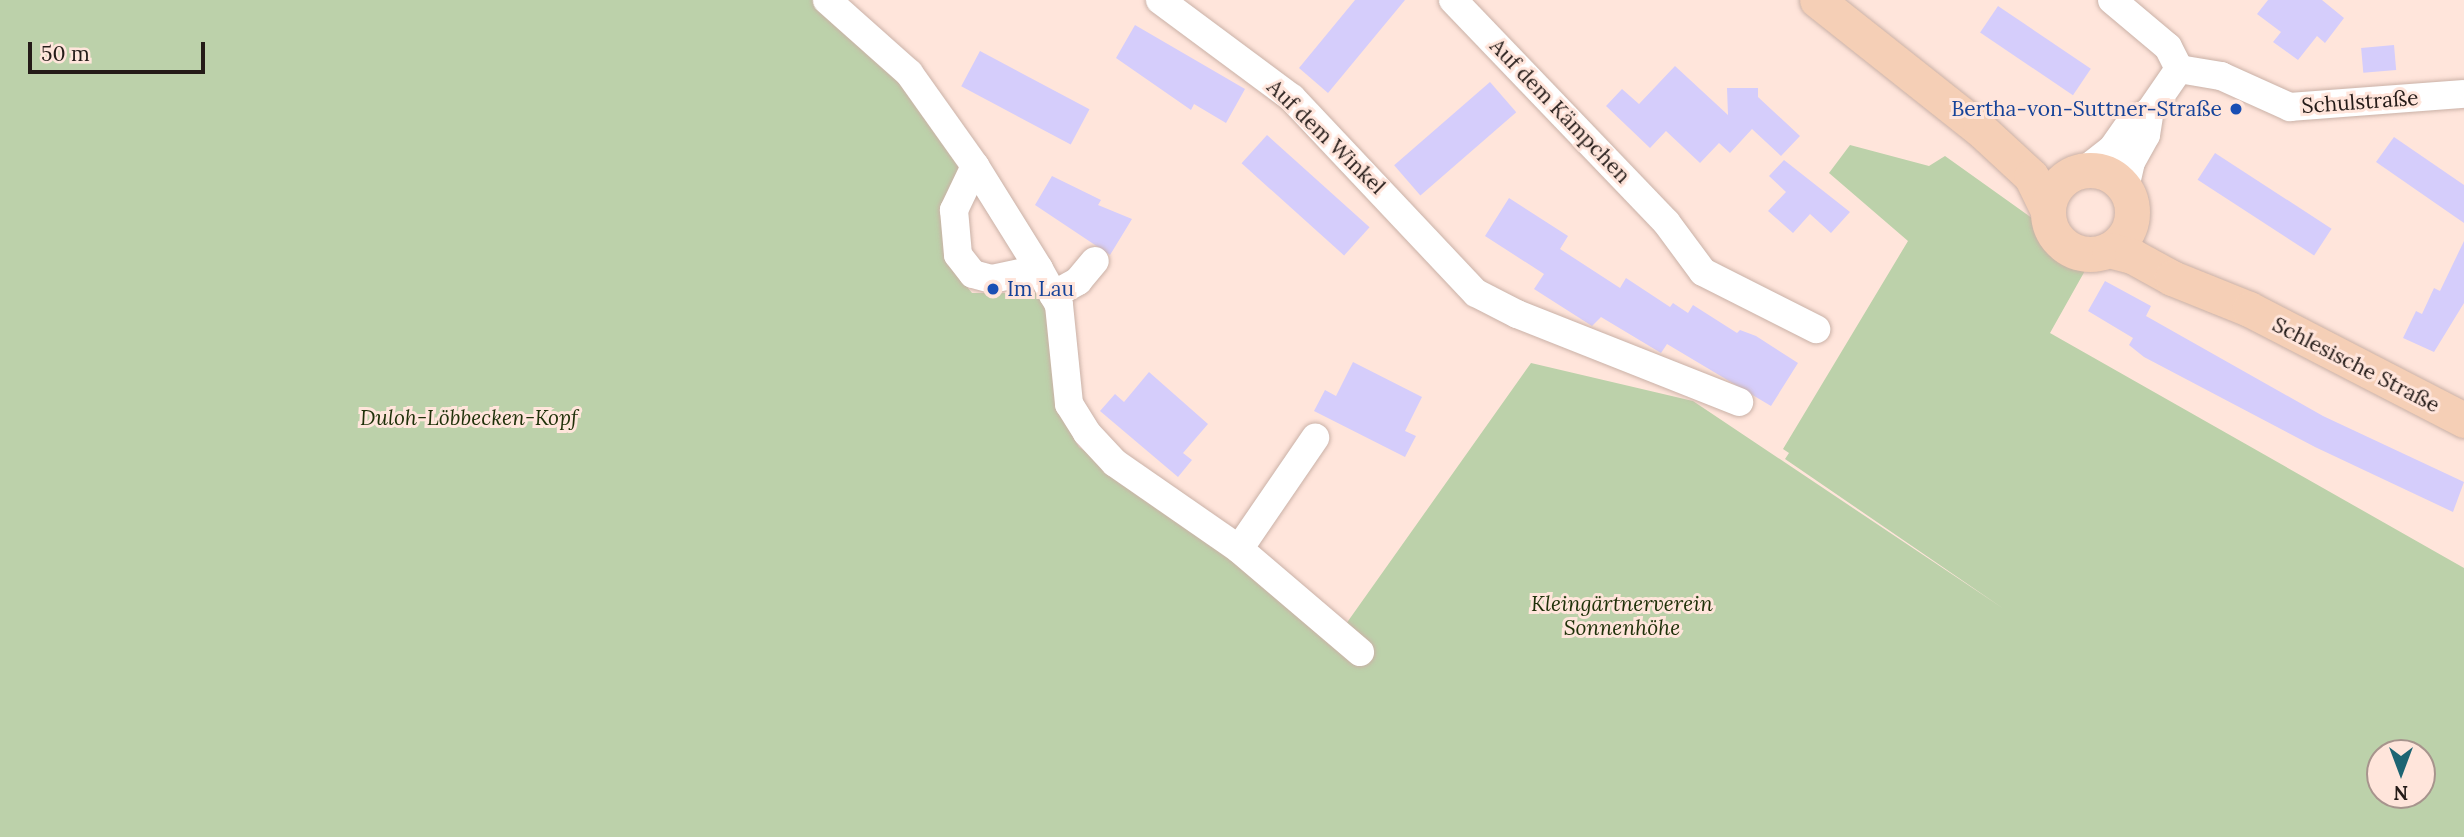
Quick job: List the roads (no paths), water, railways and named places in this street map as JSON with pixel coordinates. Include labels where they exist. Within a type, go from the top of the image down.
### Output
[{"type":"main road","points":[[1817,0],[1980,128],[2031,177],[2048,211]]},
{"type":"main road","points":[[1980,128],[2078,172],[2113,176],[2129,202],[2128,232],[2109,250],[2096,254],[2069,248],[2050,226],[2048,211],[2051,196],[2078,172]]},
{"type":"main road","name":"Schlesische Straße","points":[[2129,202],[2145,237],[2249,309]]},
{"type":"main road","name":"Schlesische Straße","points":[[2109,250],[2132,256],[2172,278],[2249,309],[2464,420]]},
{"type":"street","points":[[827,0],[909,74],[975,166],[1039,269],[1059,305],[1069,404],[1087,433],[1115,463],[1239,549],[1360,652]]},
{"type":"street","name":"Auf dem Winkel","points":[[1160,0],[1292,98],[1476,293],[1517,314],[1739,402]]},
{"type":"street","name":"Auf dem Kämpchen","points":[[1454,0],[1666,222],[1703,272],[1816,329]]},
{"type":"street","points":[[2078,172],[2112,149],[2129,125],[2150,111],[2179,69],[2168,47],[2112,0]]},
{"type":"street","name":"Schulstraße","points":[[2179,69],[2221,76],[2290,107],[2464,94]]},
{"type":"street","points":[[2129,202],[2132,162],[2146,135],[2150,111]]},
{"type":"street","points":[[975,166],[954,210],[958,255],[973,274],[992,279],[1039,269]]},
{"type":"street","points":[[1054,295],[1078,281],[1095,261]]},
{"type":"street","points":[[1239,549],[1315,439]]},
{"type":"place","name":"Bertha-von-Suttner-Straße","points":[[2236,109]]},
{"type":"place","name":"Im Lau","points":[[993,289]]},
{"type":"park label","name":"Duloh-Löbbecken-Kopf","points":[[469,418]]},
{"type":"park label","name":"Kleingärtnerverein Sonnenhöhe","points":[[1622,616]]}]
